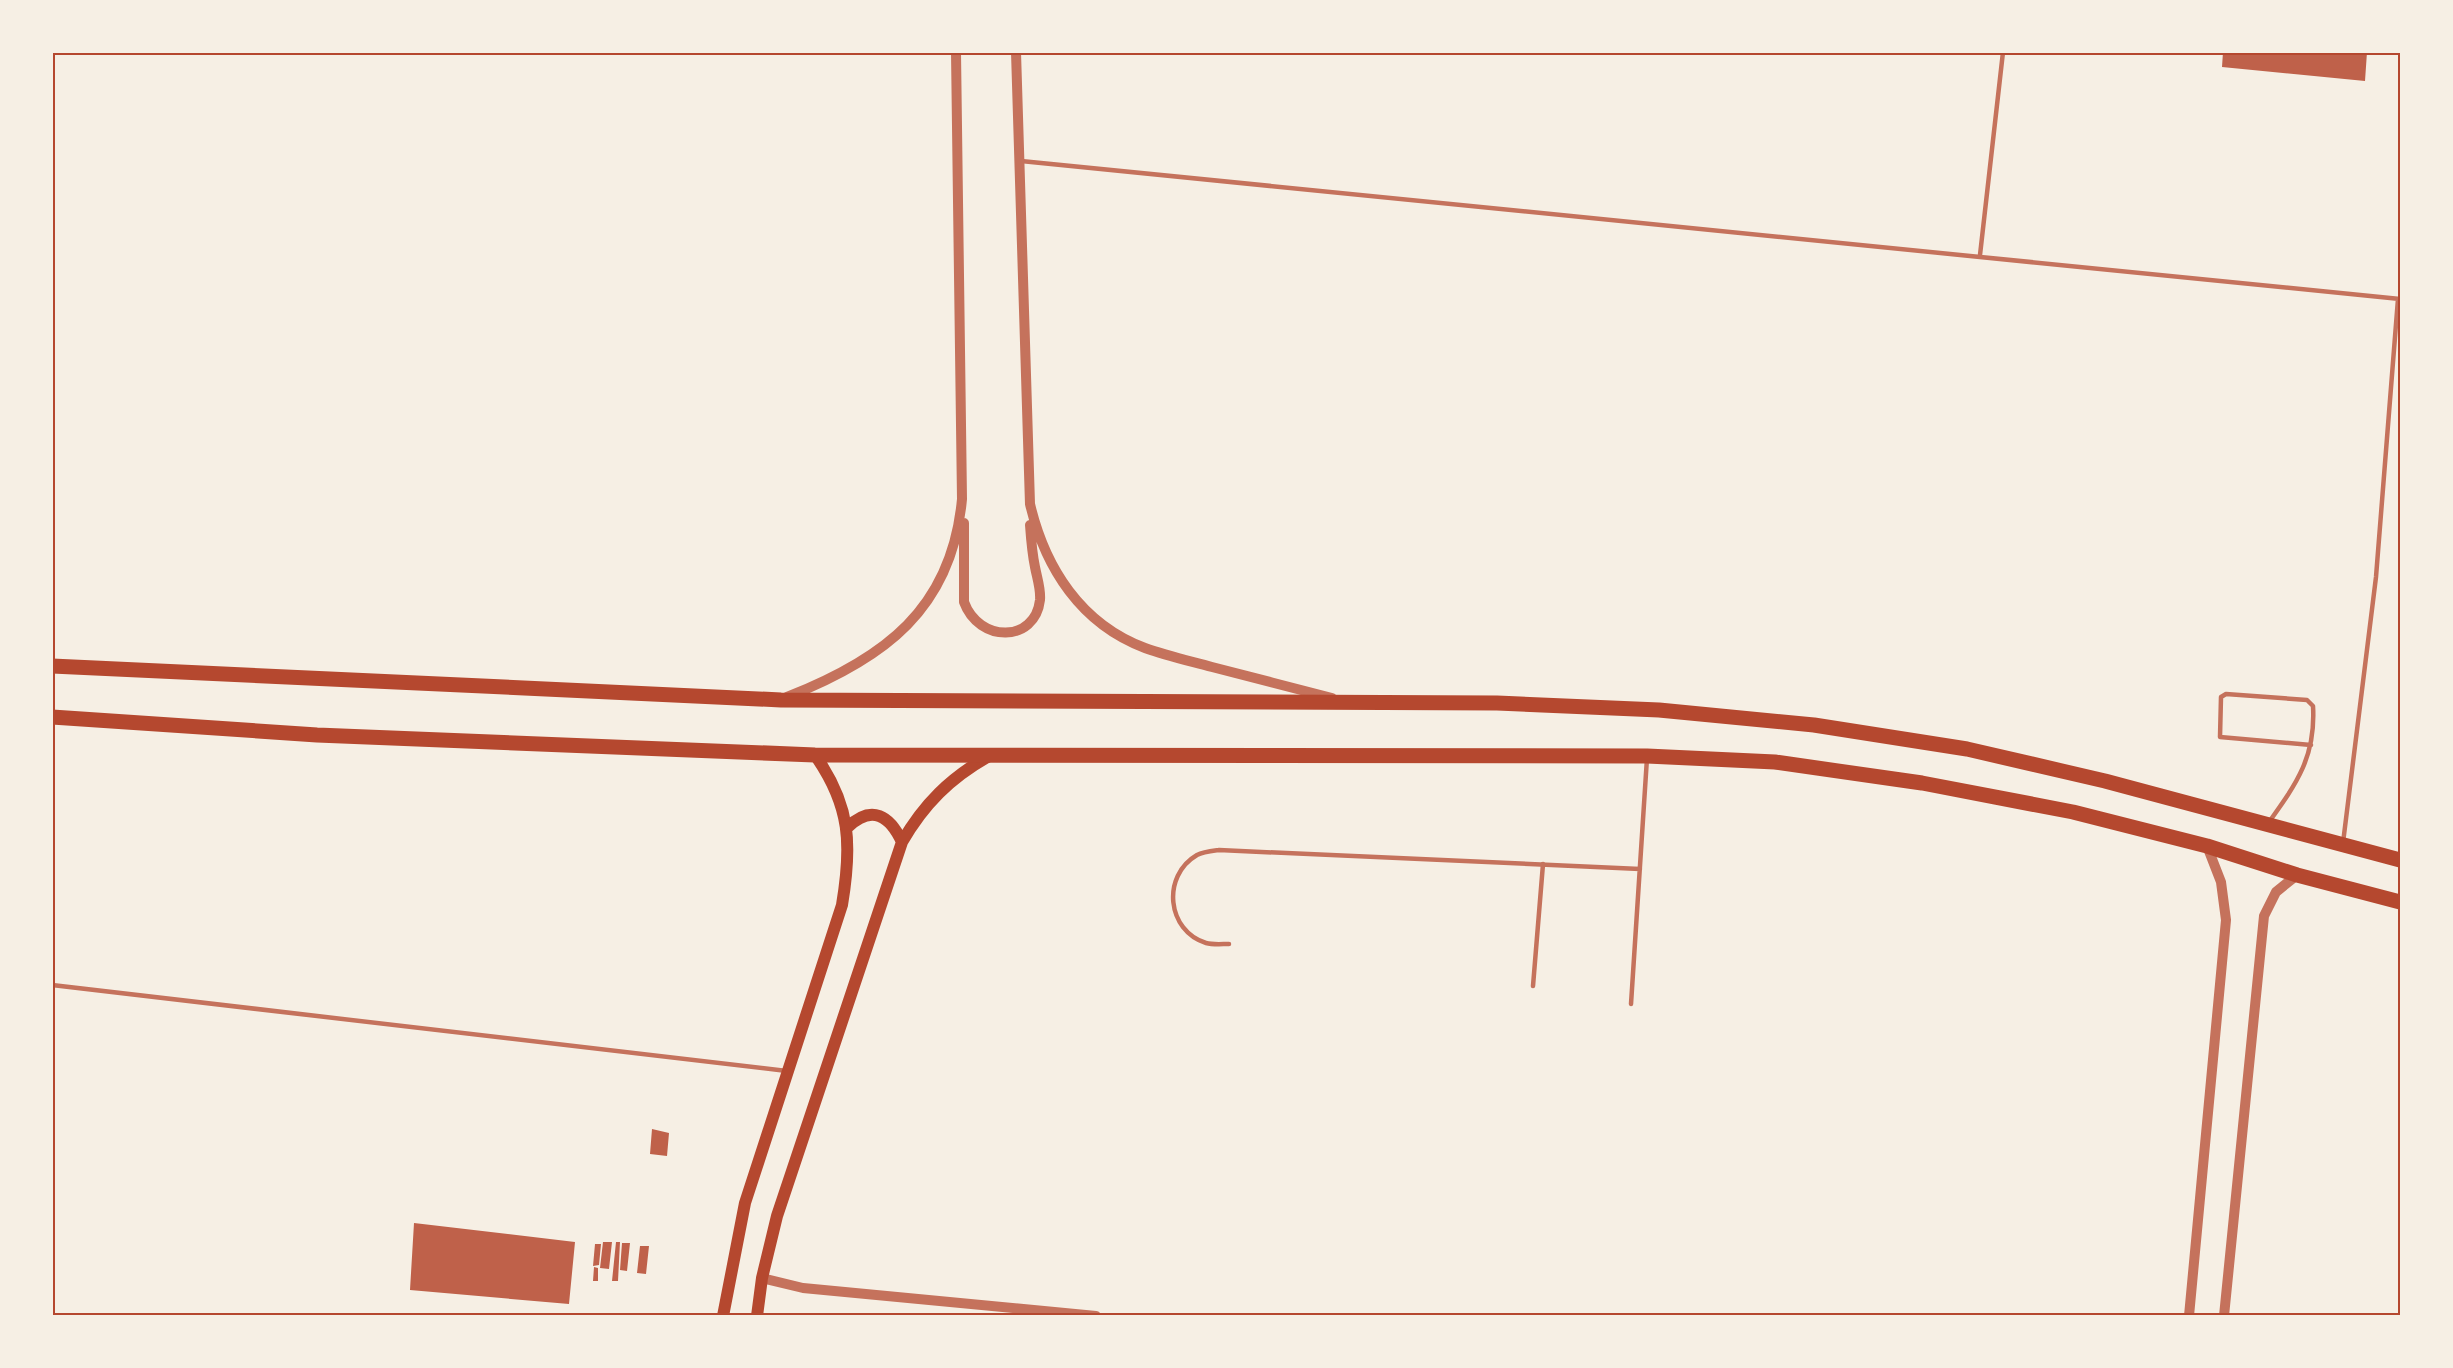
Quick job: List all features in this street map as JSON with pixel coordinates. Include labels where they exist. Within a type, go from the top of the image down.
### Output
[{"type":"main road","points":[[52,666],[781,699],[1497,703],[1659,710],[1814,725],[1967,750],[2105,781],[2400,860]]},
{"type":"main road","points":[[52,717],[316,735],[815,755],[1647,756],[1775,762],[1922,783],[2073,812],[2207,846],[2297,875],[2400,902]]},
{"type":"main road","points":[[723,1316],[745,1203],[842,906],[847,870],[848,827],[842,801],[830,776],[815,755]]},
{"type":"main road","points":[[757,1316],[762,1278],[781,1205],[902,842],[914,820],[947,783],[989,756]]},
{"type":"main road","points":[[848,827],[856,819],[867,815],[878,815],[888,820],[902,842]]},
{"type":"street","points":[[956,52],[964,603],[968,615],[977,625],[1001,633],[1015,631],[1027,624],[1036,613],[1040,600],[1031,545],[1016,52]]},
{"type":"street","points":[[781,699],[851,667],[913,621],[939,584],[948,564],[960,521],[962,499]]},
{"type":"street","points":[[1030,504],[1037,535],[1050,564],[1068,591],[1090,615],[1116,633],[1145,648],[1347,702]]},
{"type":"street","points":[[2190,1316],[2226,921],[2221,882],[2207,846]]},
{"type":"street","points":[[2224,1316],[2264,916],[2276,892],[2297,875]]},
{"type":"street","points":[[762,1278],[803,1288],[1096,1316]]},
{"type":"lane","points":[[1980,255],[2003,52]]},
{"type":"lane","points":[[1019,160],[2399,299],[2376,577],[2343,845]]},
{"type":"lane","points":[[2268,824],[2300,778],[2311,745],[2313,712],[2310,702],[2228,694],[2222,697],[2220,737],[2311,745]]},
{"type":"lane","points":[[1631,1004],[1647,756]]},
{"type":"lane","points":[[1229,944],[1207,944],[1187,933],[1174,914],[1172,891],[1180,870],[1197,855],[1219,850],[1640,869]]},
{"type":"lane","points":[[1533,986],[1543,864]]},
{"type":"lane","points":[[52,985],[789,1071]]},
{"type":"building","points":[[2223,52],[2367,52],[2365,81],[2222,67]]},
{"type":"building","points":[[652,1129],[669,1133],[667,1156],[650,1154]]},
{"type":"building","points":[[414,1223],[575,1242],[569,1304],[410,1290]]},
{"type":"building","points":[[603,1242],[612,1242],[609,1269],[600,1268]]},
{"type":"building","points":[[616,1242],[620,1242],[618,1281],[612,1281]]},
{"type":"building","points":[[622,1243],[630,1243],[627,1271],[620,1270]]},
{"type":"building","points":[[595,1244],[601,1244],[599,1265],[593,1266]]},
{"type":"building","points":[[640,1246],[649,1246],[646,1274],[637,1273]]},
{"type":"building","points":[[594,1267],[598,1268],[598,1281],[593,1281]]}]
